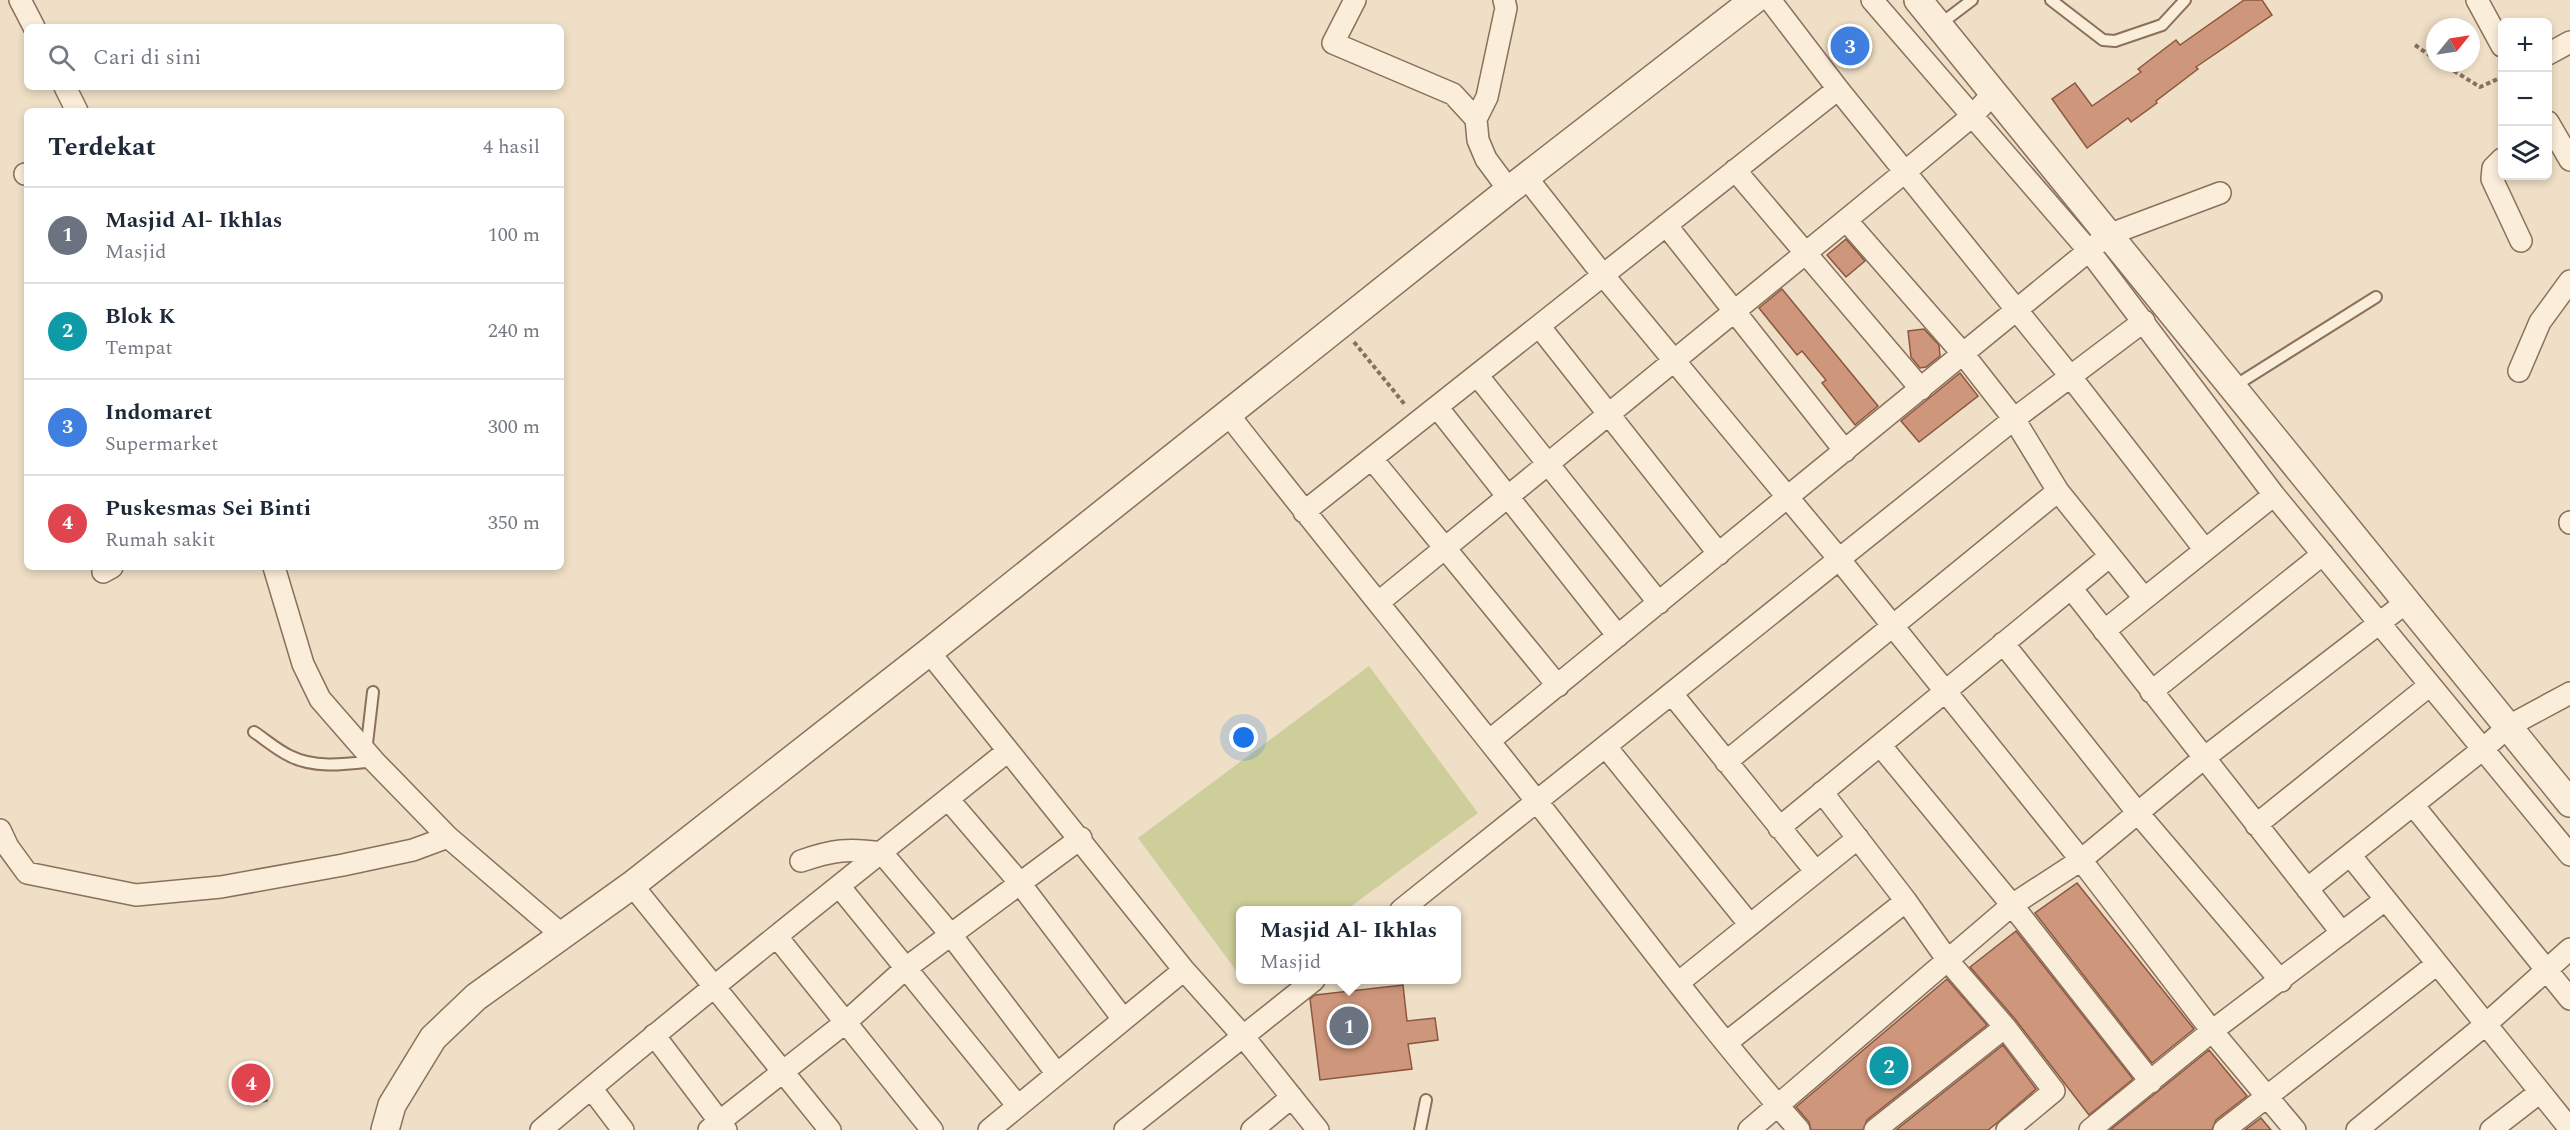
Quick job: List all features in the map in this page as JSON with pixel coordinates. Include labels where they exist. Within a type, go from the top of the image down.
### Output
[{"type":"street","points":[[20,0],[32,24]]},
{"type":"street","points":[[1355,0],[1333,43],[1453,94],[1476,119]]},
{"type":"street","points":[[1504,0],[1506,8],[1487,97],[1476,119],[1478,140],[1486,159],[1518,184],[1603,275],[1675,360],[1839,559],[2081,860],[2212,1031],[2295,1130]]},
{"type":"street","points":[[385,1130],[392,1105],[433,1038],[476,997],[632,885],[1754,0]]},
{"type":"street","points":[[1770,0],[1838,89],[2070,376],[2205,550]]},
{"type":"street","points":[[1872,0],[1971,117],[2099,243],[2233,388],[2570,803]]},
{"type":"street","points":[[2477,0],[2498,39]]},
{"type":"street","points":[[1902,34],[1928,12],[1993,94],[2099,243],[2144,321],[2274,495],[2570,855]]},
{"type":"street","points":[[2552,51],[2570,42]]},
{"type":"street","points":[[1304,512],[1838,89]]},
{"type":"street","points":[[66,90],[76,108]]},
{"type":"street","points":[[1379,602],[1906,171],[1971,117],[1993,94]]},
{"type":"street","points":[[2549,126],[2570,160]]},
{"type":"street","points":[[2498,163],[2493,168],[2492,179],[2522,241]]},
{"type":"street","points":[[1735,170],[1921,389]]},
{"type":"street","points":[[1489,741],[2099,243],[2220,193]]},
{"type":"street","points":[[1846,220],[1964,355],[2014,419],[2058,491],[2145,598]]},
{"type":"street","points":[[1666,225],[1845,451]]},
{"type":"street","points":[[2519,370],[2540,321],[2570,281]]},
{"type":"street","points":[[1406,906],[2014,419],[2144,321]]},
{"type":"street","points":[[1539,326],[1610,413],[1719,554]]},
{"type":"street","points":[[1477,375],[1659,603]]},
{"type":"street","points":[[1437,407],[1618,636]]},
{"type":"street","points":[[1228,414],[1538,802],[1678,983],[1799,1130]]},
{"type":"street","points":[[1372,459],[1558,686]]},
{"type":"street","points":[[1726,762],[2058,491]]},
{"type":"street","points":[[2104,631],[2274,495]]},
{"type":"street","points":[[2151,692],[2323,554]]},
{"type":"street","points":[[1779,828],[2110,556]]},
{"type":"street","points":[[275,570],[303,664],[320,699],[370,757],[448,837],[561,934]]},
{"type":"street","points":[[2071,588],[2342,933]]},
{"type":"street","points":[[1749,1130],[1949,962],[2012,905],[2081,860],[2204,758],[2378,622],[2408,602]]},
{"type":"street","points":[[2003,643],[2137,812],[2281,981]]},
{"type":"street","points":[[929,651],[1184,969],[1243,1036],[1318,1130]]},
{"type":"street","points":[[2256,825],[2430,685]]},
{"type":"street","points":[[2307,889],[2509,726],[2570,693]]},
{"type":"street","points":[[1672,694],[1816,872]]},
{"type":"street","points":[[1880,745],[2012,905],[2151,1082]]},
{"type":"street","points":[[1606,747],[1750,925]]},
{"type":"street","points":[[548,1128],[713,986],[1008,751]]},
{"type":"street","points":[[1822,792],[1906,901],[1949,962],[2005,1027],[2054,1091],[2012,1129]]},
{"type":"street","points":[[948,799],[1019,882],[1124,1019]]},
{"type":"street","points":[[2413,805],[2570,999]]},
{"type":"street","points":[[0,830],[8,848],[27,873],[136,895],[221,887],[342,865],[413,850],[448,837]]},
{"type":"street","points":[[654,1035],[718,1127],[846,1022],[906,968],[1081,838]]},
{"type":"street","points":[[1678,983],[1858,838]]},
{"type":"street","points":[[801,861],[825,853],[851,849],[882,853],[951,935],[1057,1074]]},
{"type":"street","points":[[2349,855],[2570,1129]]},
{"type":"street","points":[[632,885],[830,1130]]},
{"type":"street","points":[[838,886],[1017,1105]]},
{"type":"street","points":[[2090,1130],[2212,1031],[2385,900]]},
{"type":"street","points":[[1726,1043],[1906,901]]},
{"type":"street","points":[[777,937],[932,1130]]},
{"type":"street","points":[[2357,1130],[2485,1025],[2570,949]]},
{"type":"street","points":[[2224,1130],[2437,964]]},
{"type":"street","points":[[989,1130],[1184,969]]},
{"type":"street","points":[[1125,1130],[1309,984]]},
{"type":"street","points":[[1875,1130],[2005,1027]]},
{"type":"street","points":[[591,1089],[623,1130]]},
{"type":"street","points":[[2492,1130],[2540,1092]]},
{"type":"street","points":[[1252,1130],[1292,1097]]},
{"type":"lane","points":[[1928,12],[1972,0]]},
{"type":"lane","points":[[2051,0],[2103,40],[2115,41],[2162,25],[2184,0]]},
{"type":"lane","points":[[2233,388],[2376,297]]},
{"type":"lane","points":[[254,732],[290,757],[305,762],[335,765],[370,757],[373,692]]},
{"type":"lane","points":[[1420,1130],[1426,1100]]},
{"type":"path","points":[[2415,45],[2426,53]]},
{"type":"path","points":[[2456,72],[2480,87],[2498,79]]},
{"type":"path","points":[[1341,325],[1418,422]]},
{"type":"green space","points":[[1369,666],[1478,813],[1351,906],[1236,906],[1236,970],[1138,838]]},
{"type":"building","points":[[2244,0],[2262,0],[2272,15],[2196,67],[2198,69],[2131,122],[2128,118],[2087,148],[2052,99],[2075,83],[2092,106],[2141,72],[2138,69],[2176,40],[2180,45]]},
{"type":"building","points":[[1846,239],[1865,261],[1846,277],[1827,255]]},
{"type":"building","points":[[1782,289],[1878,406],[1855,425],[1822,383],[1826,380],[1802,351],[1797,355],[1759,308]]},
{"type":"building","points":[[1924,329],[1939,345],[1940,356],[1926,367],[1920,368],[1911,357],[1908,331]]},
{"type":"building","points":[[1960,373],[1978,396],[1919,442],[1901,421]]},
{"type":"building","points":[[2077,883],[2194,1029],[2152,1063],[2035,913]]},
{"type":"building","points":[[2016,931],[2133,1079],[2089,1115],[2015,1019],[1970,967]]},
{"type":"building","points":[[1947,979],[1987,1025],[1867,1120],[1863,1130],[1811,1130],[1809,1122],[1796,1107]]},
{"type":"building","points":[[1403,985],[1407,1021],[1435,1018],[1438,1040],[1408,1044],[1412,1069],[1320,1080],[1310,999],[1315,995]]},
{"type":"building","points":[[2003,1045],[2036,1089],[1997,1123],[1988,1130],[1896,1130]]},
{"type":"building","points":[[2209,1050],[2247,1096],[2216,1120],[2212,1130],[2110,1130]]},
{"type":"building","points":[[261,1071],[267,1101],[248,1105],[242,1075]]},
{"type":"building","points":[[2261,1118],[2271,1130],[2245,1130]]},
{"type":"place","name":"Indomaret","points":[[1850,46]]},
{"type":"place","name":"Masjid Al- Ikhlas","points":[[1349,1026]]},
{"type":"place","name":"Blok K","points":[[1889,1066]]},
{"type":"place","name":"Puskesmas Sei Binti","points":[[251,1083]]}]
